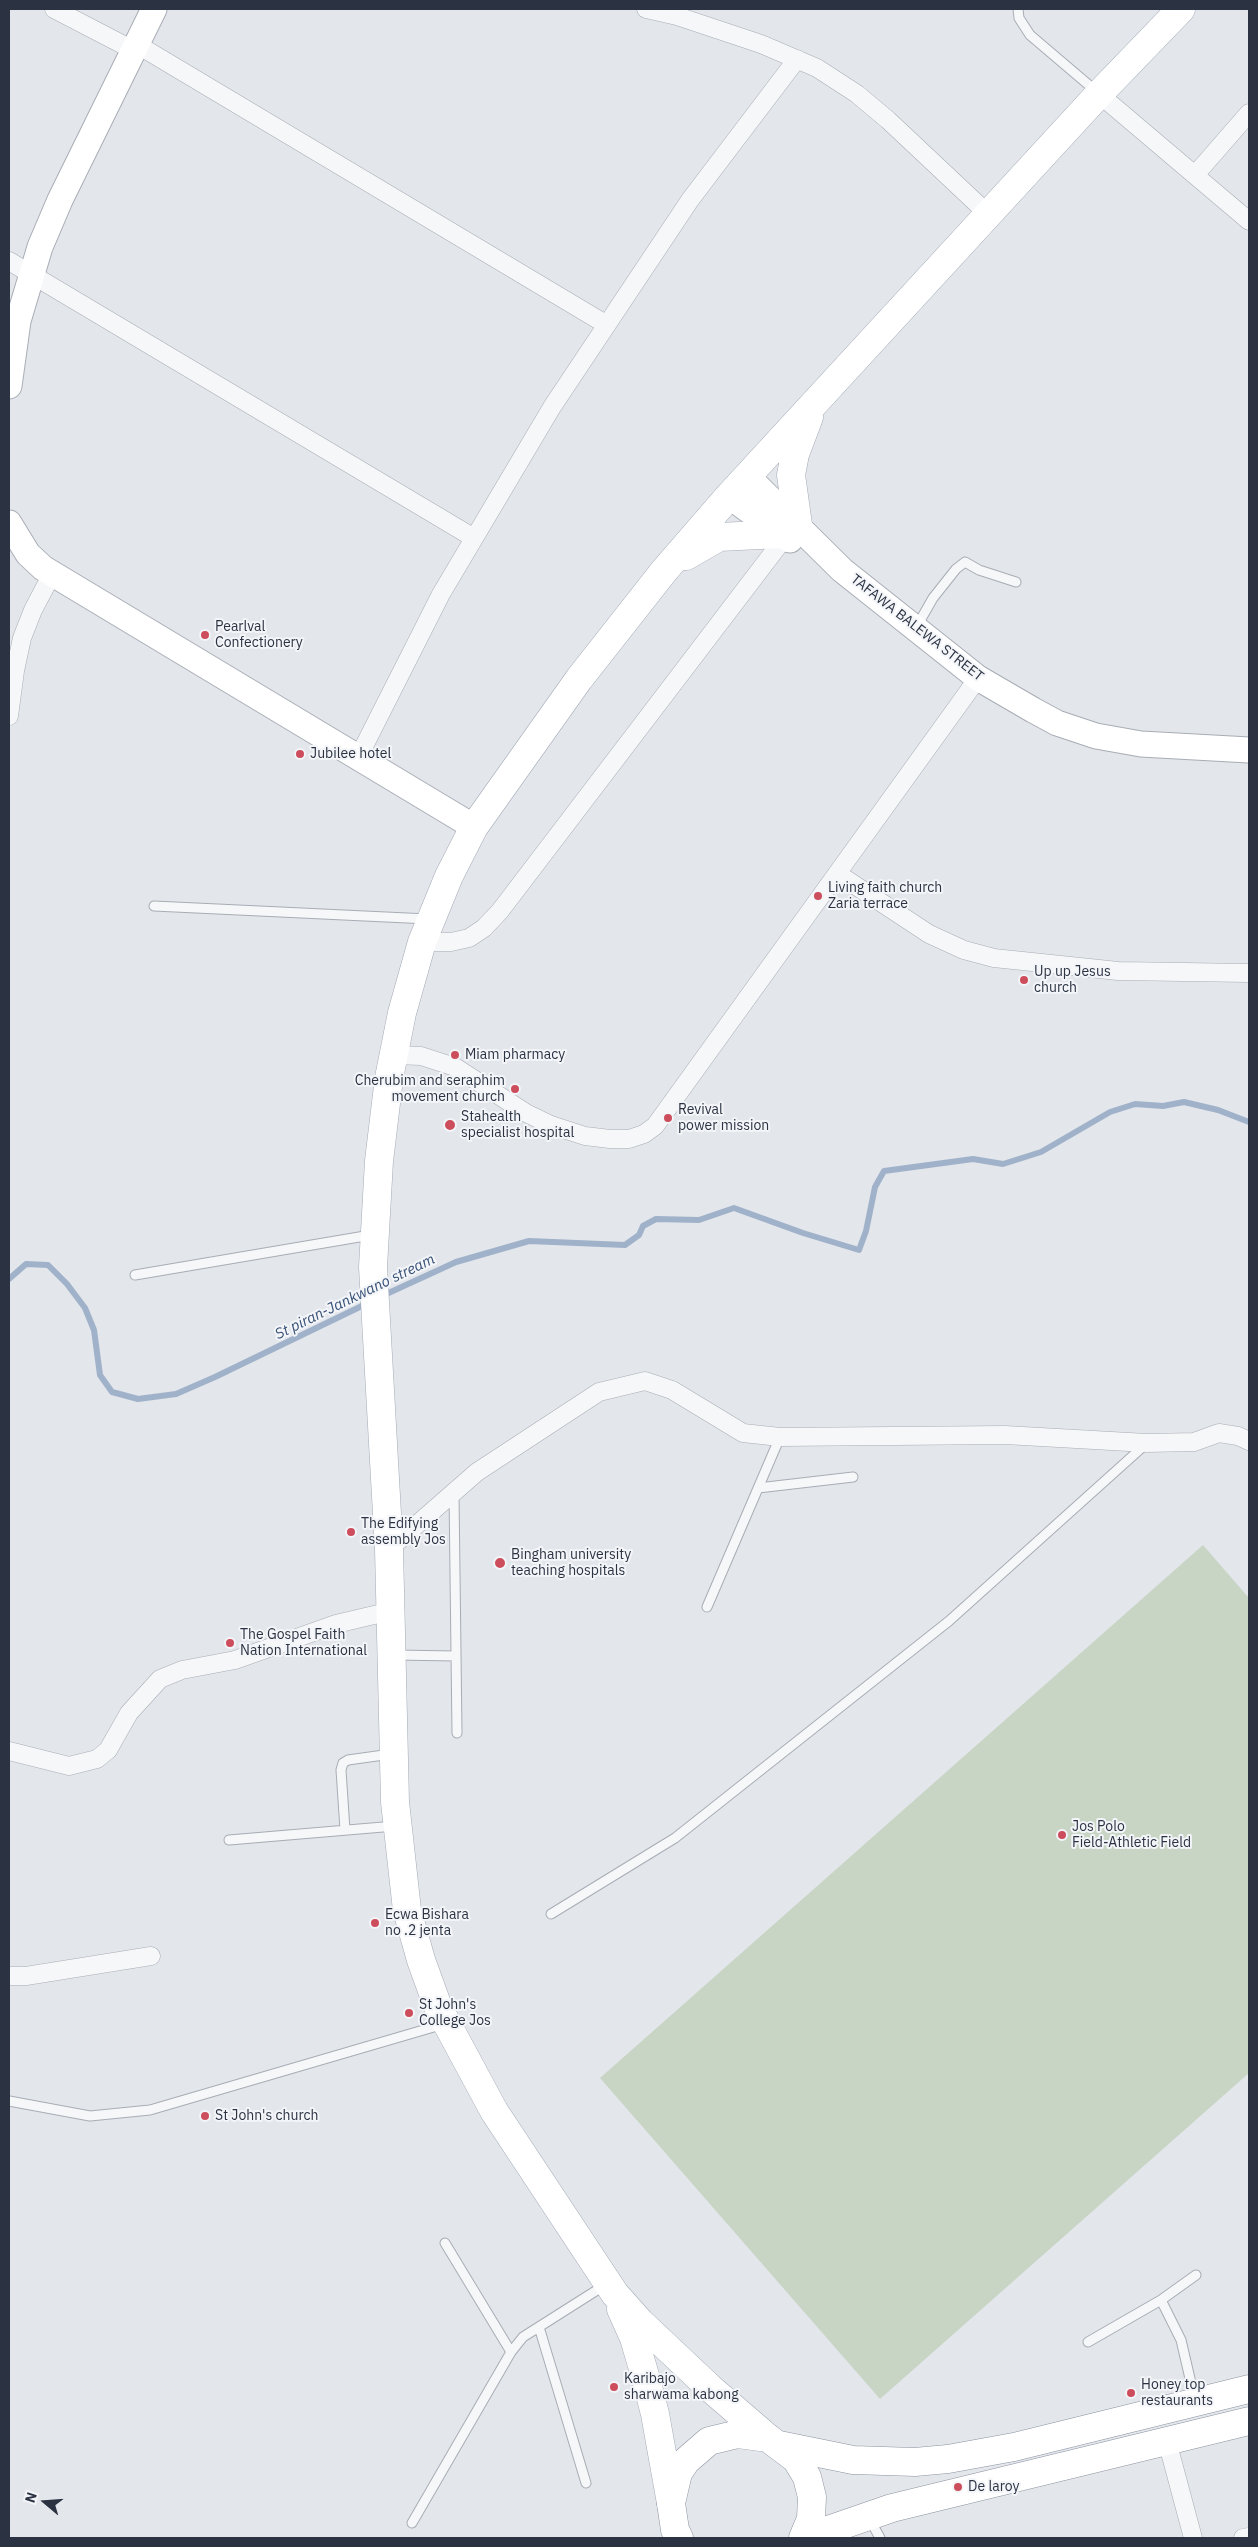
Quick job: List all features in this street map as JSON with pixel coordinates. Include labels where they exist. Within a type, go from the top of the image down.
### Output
[{"type":"main road","points":[[672,2524],[655,2414],[634,2338],[611,2289],[494,2112],[446,2024],[421,1960],[408,1910],[397,1826],[389,1549],[374,1312],[374,1234],[379,1161],[389,1078],[426,930],[449,876],[474,827],[579,678],[664,571],[729,496],[1099,94],[1181,9]]},
{"type":"main road","points":[[664,571],[696,548],[719,537],[788,532],[791,475],[795,454],[814,404]]},
{"type":"main road","points":[[611,2289],[689,2368],[796,2459],[807,2477],[812,2498],[811,2519],[804,2538],[874,2527],[892,2508],[1249,2422]]},
{"type":"main road","points":[[672,2524],[678,2473],[686,2460],[709,2441],[738,2434],[853,2460],[915,2462],[948,2459],[1014,2447],[1249,2389]]},
{"type":"street","points":[[54,9],[136,48],[607,325]]},
{"type":"street","points":[[9,386],[18,321],[31,272],[60,200],[154,9]]},
{"type":"street","points":[[646,9],[677,16],[742,37],[817,68],[857,94],[888,120],[988,214]]},
{"type":"street","points":[[358,758],[441,594],[552,407],[690,200],[797,59]]},
{"type":"street","points":[[1099,94],[1249,221]]},
{"type":"street","points":[[1194,175],[1249,113]]},
{"type":"street","points":[[9,261],[31,272],[474,538]]},
{"type":"street","points":[[748,477],[788,532]]},
{"type":"street","points":[[729,496],[788,532]]},
{"type":"street","points":[[10,528],[28,554],[52,574],[474,827]]},
{"type":"street","points":[[426,930],[451,942],[469,938],[484,928],[500,910],[788,532]]},
{"type":"street","name":"TAFAWA BALEWA STREET","points":[[788,532],[842,570],[978,678],[1057,723],[1096,736],[1141,744],[1249,750]]},
{"type":"street","points":[[9,716],[22,638],[33,610],[52,574]]},
{"type":"street","points":[[394,1055],[421,1056],[455,1067],[526,1113],[551,1125],[585,1136],[610,1139],[629,1138],[644,1134],[655,1126],[978,678]]},
{"type":"street","points":[[838,874],[929,934],[964,950],[994,958],[1118,971],[1249,973]]},
{"type":"street","points":[[389,1549],[477,1472],[599,1392],[645,1381],[672,1390],[743,1433],[780,1437],[1005,1435],[1147,1443],[1194,1442],[1219,1433],[1238,1436],[1249,1441]]},
{"type":"street","points":[[9,1751],[69,1766],[96,1758],[108,1750],[129,1713],[160,1680],[182,1670],[235,1660],[336,1624],[391,1611]]},
{"type":"street","points":[[9,1976],[26,1976],[151,1956]]},
{"type":"street","points":[[1166,2441],[1193,2538]]},
{"type":"street","points":[[1243,2538],[1249,2537]]},
{"type":"lane","points":[[1018,9],[1019,18],[1030,35],[1099,94]]},
{"type":"lane","points":[[916,628],[933,598],[956,569],[965,562],[979,570],[1016,582]]},
{"type":"lane","points":[[154,906],[426,930]]},
{"type":"lane","points":[[135,1276],[374,1234]]},
{"type":"lane","points":[[707,1607],[780,1437]]},
{"type":"lane","points":[[551,1914],[675,1838],[950,1621],[1147,1443]]},
{"type":"lane","points":[[758,1488],[853,1478]]},
{"type":"lane","points":[[454,1492],[457,1733]]},
{"type":"lane","points":[[392,1655],[456,1656]]},
{"type":"lane","points":[[345,1830],[341,1770],[343,1763],[348,1760],[394,1753]]},
{"type":"lane","points":[[229,1840],[397,1826]]},
{"type":"lane","points":[[9,2101],[90,2116],[150,2110],[446,2024]]},
{"type":"lane","points":[[445,2243],[511,2352]]},
{"type":"lane","points":[[1088,2342],[1162,2300],[1196,2276]]},
{"type":"lane","points":[[412,2523],[511,2352],[523,2337],[611,2289]]},
{"type":"lane","points":[[1162,2300],[1181,2340],[1196,2402]]},
{"type":"lane","points":[[539,2327],[586,2483]]},
{"type":"green space","name":"Jos Polo Field-Athletic Field","points":[[1203,1545],[1249,1598],[1249,2073],[880,2399],[600,2078]]},
{"type":"waterway","name":"St piran-Jankwano stream","points":[[382,1296],[456,1262],[529,1241],[625,1245],[639,1235],[643,1226],[656,1219],[699,1220],[734,1208],[803,1233],[859,1250],[866,1231],[875,1187],[884,1171],[973,1159],[1003,1164],[1041,1152],[1110,1112],[1135,1104],[1163,1106],[1184,1102],[1218,1110],[1249,1122]]},
{"type":"waterway","name":"St piran-Jankwano stream","points":[[9,1279],[26,1264],[48,1265],[67,1284],[85,1308],[94,1330],[100,1375],[112,1392],[138,1399],[176,1394],[368,1303]]},
{"type":"place","name":"Pearlval Confectionery","points":[[205,635]]},
{"type":"place","name":"Jubilee hotel","points":[[300,754]]},
{"type":"place","name":"Living faith church Zaria terrace","points":[[818,896]]},
{"type":"place","name":"Up up Jesus church","points":[[1024,980]]},
{"type":"place","name":"Miam pharmacy","points":[[455,1055]]},
{"type":"place","name":"Cherubim and seraphim movement church","points":[[515,1089]]},
{"type":"place","name":"Revival power mission","points":[[668,1118]]},
{"type":"place","name":"Stahealth specialist hospital","points":[[450,1125]]},
{"type":"place","name":"The Edifying assembly Jos","points":[[351,1532]]},
{"type":"place","name":"Bingham university teaching hospitals","points":[[500,1563]]},
{"type":"place","name":"The Gospel Faith Nation International","points":[[230,1643]]},
{"type":"place","name":"Jos Polo Field-Athletic Field","points":[[1062,1835]]},
{"type":"place","name":"Ecwa Bishara no .2 jenta","points":[[375,1923]]},
{"type":"place","name":"St John's College Jos","points":[[409,2013]]},
{"type":"place","name":"St John's church","points":[[205,2116]]},
{"type":"place","name":"Karibajo sharwama kabong","points":[[614,2387]]},
{"type":"place","name":"Honey top restaurants","points":[[1131,2393]]},
{"type":"place","name":"De laroy","points":[[958,2487]]}]
